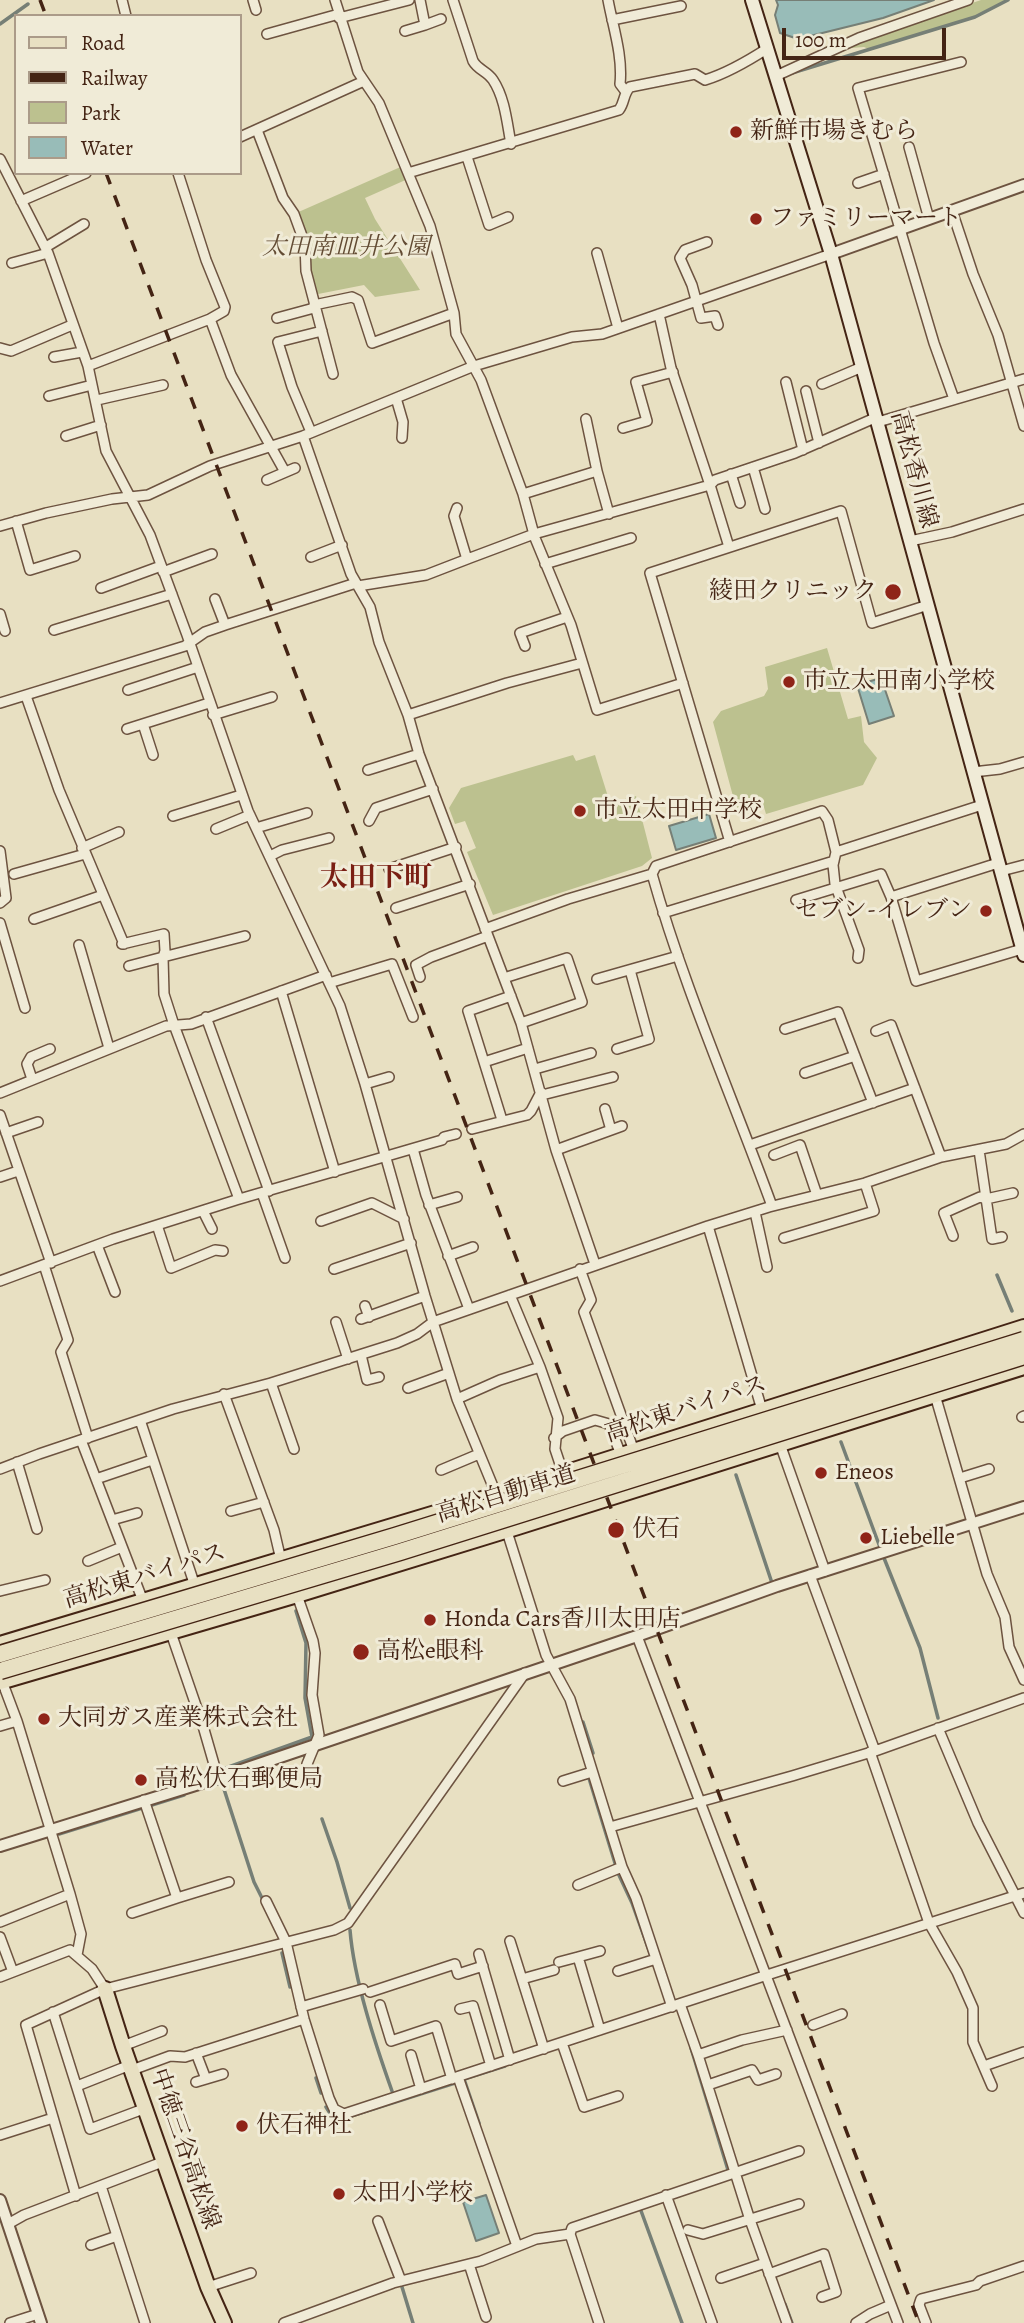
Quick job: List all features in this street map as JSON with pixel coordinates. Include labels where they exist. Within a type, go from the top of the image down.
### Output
[{"type":"highway","name":"高松自動車道","points":[[0,1654],[409,1532],[1024,1340]]},
{"type":"highway","name":"高松自動車道","points":[[1,1678],[1024,1356]]},
{"type":"main road","name":"高松香川線","points":[[752,0],[831,254],[1023,952]]},
{"type":"main road","name":"高松東バイパス","points":[[0,1644],[495,1495],[1024,1327]]},
{"type":"main road","points":[[1,1678],[171,1633],[297,1595],[1024,1367]]},
{"type":"main road","name":"中徳三谷高松線","points":[[106,1989],[123,2046],[223,2323]]},
{"type":"street","points":[[335,0],[358,72],[379,103],[430,226],[454,313],[456,334],[481,380],[523,494],[545,564],[568,617],[597,710],[683,683]]},
{"type":"street","points":[[267,34],[409,0]]},
{"type":"street","points":[[420,0],[425,25]]},
{"type":"street","points":[[453,0],[473,61],[492,79],[502,100],[511,144]]},
{"type":"street","points":[[408,173],[619,110],[624,104],[625,92],[620,84],[620,63],[608,0]]},
{"type":"street","points":[[776,76],[839,45],[968,0]]},
{"type":"street","points":[[612,20],[681,6]]},
{"type":"street","points":[[405,31],[441,19]]},
{"type":"street","points":[[625,92],[630,87],[695,74],[705,80],[748,61],[768,48]]},
{"type":"street","points":[[954,399],[934,343],[858,88],[961,62]]},
{"type":"street","points":[[242,136],[364,81]]},
{"type":"street","points":[[257,130],[282,198],[294,214],[305,244],[306,271],[333,374]]},
{"type":"street","points":[[909,147],[929,219]]},
{"type":"street","points":[[467,157],[489,225],[509,217]]},
{"type":"street","points":[[0,161],[47,250],[88,366],[106,451],[149,535],[190,642],[213,715],[250,815],[340,1006],[457,1399],[495,1495],[546,1655],[570,1699],[622,1867],[636,1898],[656,1959],[698,2055],[734,2173],[787,2323]]},
{"type":"street","points":[[858,183],[884,174]]},
{"type":"street","points":[[21,201],[81,175]]},
{"type":"street","points":[[88,366],[210,319],[224,311],[225,307],[206,260],[179,175]]},
{"type":"street","points":[[0,526],[112,499],[148,495],[209,466],[307,434],[474,366],[572,337],[602,334],[1024,185]]},
{"type":"street","points":[[952,211],[973,274],[998,335],[1024,426]]},
{"type":"street","points":[[12,263],[47,250],[84,224]]},
{"type":"street","points":[[707,242],[685,250],[680,258],[692,285],[701,318],[715,316],[718,324]]},
{"type":"street","points":[[597,253],[618,328]]},
{"type":"street","points":[[277,318],[352,297],[358,300],[372,343],[454,313]]},
{"type":"street","points":[[659,314],[673,372],[729,547]]},
{"type":"street","points":[[210,319],[231,375],[285,472]]},
{"type":"street","points":[[0,348],[11,351],[72,325]]},
{"type":"street","points":[[321,331],[278,342],[351,574],[370,607],[379,642],[408,715],[419,754],[521,1023],[556,1150],[595,1264]]},
{"type":"street","points":[[54,357],[82,352]]},
{"type":"street","points":[[822,384],[862,368]]},
{"type":"street","points":[[623,428],[647,421],[636,382],[673,372]]},
{"type":"street","points":[[0,703],[185,646],[225,625],[357,584],[426,575],[534,534],[710,485],[715,480],[803,450],[877,420],[1024,379]]},
{"type":"street","points":[[786,382],[803,450]]},
{"type":"street","points":[[49,396],[92,385]]},
{"type":"street","points":[[97,400],[163,385]]},
{"type":"street","points":[[806,391],[819,443]]},
{"type":"street","points":[[397,398],[403,422],[402,438]]},
{"type":"street","points":[[586,419],[609,514]]},
{"type":"street","points":[[66,436],[101,425]]},
{"type":"street","points":[[754,467],[765,509]]},
{"type":"street","points":[[267,480],[295,468]]},
{"type":"street","points":[[523,494],[597,471]]},
{"type":"street","points":[[731,474],[740,503]]},
{"type":"street","points":[[457,508],[454,516],[466,555],[470,558]]},
{"type":"street","points":[[910,541],[951,532],[1024,509]]},
{"type":"street","points":[[730,842],[650,573],[841,511],[872,623],[928,605]]},
{"type":"street","points":[[16,522],[30,570],[75,556]]},
{"type":"street","points":[[545,564],[631,538]]},
{"type":"street","points":[[311,557],[342,545]]},
{"type":"street","points":[[101,588],[212,554]]},
{"type":"street","points":[[54,630],[172,594]]},
{"type":"street","points":[[215,599],[225,625]]},
{"type":"street","points":[[0,614],[5,631]]},
{"type":"street","points":[[525,646],[520,633],[568,617]]},
{"type":"street","points":[[408,715],[507,682],[582,663]]},
{"type":"street","points":[[128,690],[198,667]]},
{"type":"street","points":[[26,696],[59,790],[123,944],[164,934],[164,994],[239,1199]]},
{"type":"street","points":[[213,715],[272,697]]},
{"type":"street","points":[[127,729],[209,703]]},
{"type":"street","points":[[143,724],[153,755]]},
{"type":"street","points":[[368,770],[419,754]]},
{"type":"street","points":[[973,772],[1000,769],[1024,762]]},
{"type":"street","points":[[369,821],[376,808],[433,789]]},
{"type":"street","points":[[173,816],[242,795]]},
{"type":"street","points":[[663,913],[982,805]]},
{"type":"street","points":[[772,1206],[706,1029],[689,992],[652,874],[656,866],[822,811],[828,820],[835,856],[836,888],[859,950],[858,958]]},
{"type":"street","points":[[256,828],[307,813]]},
{"type":"street","points":[[216,829],[250,815]]},
{"type":"street","points":[[14,874],[83,851],[119,832]]},
{"type":"street","points":[[270,856],[282,850],[329,838]]},
{"type":"street","points":[[389,869],[456,847]]},
{"type":"street","points":[[0,851],[6,898],[0,903]]},
{"type":"street","points":[[891,897],[1000,867],[1024,865]]},
{"type":"street","points":[[420,977],[416,965],[486,932],[568,899],[652,874]]},
{"type":"street","points":[[796,900],[881,874],[891,897],[916,981],[1023,952]]},
{"type":"street","points":[[396,908],[470,884]]},
{"type":"street","points":[[34,919],[103,895]]},
{"type":"street","points":[[0,923],[25,1008]]},
{"type":"street","points":[[129,966],[245,936]]},
{"type":"street","points":[[79,945],[109,1048]]},
{"type":"street","points":[[597,979],[678,956]]},
{"type":"street","points":[[504,978],[567,958],[582,1002],[521,1023]]},
{"type":"street","points":[[0,1093],[166,1026],[191,1024],[281,991],[392,964],[413,1017]]},
{"type":"street","points":[[617,1049],[649,1038],[630,970]]},
{"type":"street","points":[[281,991],[335,1172]]},
{"type":"street","points":[[502,1120],[468,1011],[511,996]]},
{"type":"street","points":[[786,1028],[838,1012],[873,1102]]},
{"type":"street","points":[[206,1017],[266,1192],[285,1258]]},
{"type":"street","points":[[876,1031],[891,1025],[941,1157]]},
{"type":"street","points":[[484,1062],[528,1048]]},
{"type":"street","points":[[32,1079],[27,1065],[31,1057],[50,1049]]},
{"type":"street","points":[[535,1069],[590,1053]]},
{"type":"street","points":[[805,1073],[855,1056]]},
{"type":"street","points":[[365,1084],[389,1077]]},
{"type":"street","points":[[472,1129],[527,1115],[542,1094],[613,1077]]},
{"type":"street","points":[[750,1144],[915,1088]]},
{"type":"street","points":[[605,1109],[611,1130]]},
{"type":"street","points":[[0,1115],[5,1139],[18,1171],[68,1340],[61,1352],[84,1439],[96,1479],[144,1601]]},
{"type":"street","points":[[5,1139],[38,1122]]},
{"type":"street","points":[[556,1150],[622,1126]]},
{"type":"street","points":[[0,1281],[203,1210],[456,1134]]},
{"type":"street","points":[[0,1469],[140,1420],[362,1355],[417,1334],[433,1322],[708,1226],[772,1206],[865,1183],[941,1157],[1006,1144],[1024,1134]]},
{"type":"street","points":[[774,1155],[800,1145],[817,1195]]},
{"type":"street","points":[[413,1149],[429,1205],[469,1309]]},
{"type":"street","points":[[979,1150],[992,1239],[1002,1237]]},
{"type":"street","points":[[0,1177],[18,1171]]},
{"type":"street","points":[[784,1238],[874,1211],[865,1183]]},
{"type":"street","points":[[953,1236],[944,1213],[980,1197],[986,1199],[1013,1193]]},
{"type":"street","points":[[429,1205],[457,1197]]},
{"type":"street","points":[[321,1221],[372,1203],[404,1219]]},
{"type":"street","points":[[203,1210],[212,1229]]},
{"type":"street","points":[[755,1212],[767,1266]]},
{"type":"street","points":[[157,1225],[171,1268],[215,1250],[223,1251]]},
{"type":"street","points":[[708,1226],[762,1410]]},
{"type":"street","points":[[334,1269],[411,1243]]},
{"type":"street","points":[[97,1245],[115,1292]]},
{"type":"street","points":[[448,1256],[473,1247]]},
{"type":"street","points":[[580,1269],[591,1300],[584,1312],[628,1453]]},
{"type":"street","points":[[510,1295],[558,1418],[554,1438],[563,1473]]},
{"type":"street","points":[[365,1306],[365,1318],[425,1296]]},
{"type":"street","points":[[335,1322],[348,1359]]},
{"type":"street","points":[[362,1355],[367,1380],[379,1377]]},
{"type":"street","points":[[457,1399],[500,1380],[540,1367]]},
{"type":"street","points":[[408,1388],[449,1373]]},
{"type":"street","points":[[271,1383],[294,1450]]},
{"type":"street","points":[[224,1394],[254,1471],[281,1560]]},
{"type":"street","points":[[935,1395],[990,1583],[1005,1617],[1009,1647],[1024,1680]]},
{"type":"street","points":[[140,1420],[195,1586]]},
{"type":"street","points":[[554,1438],[563,1431],[600,1420],[609,1424],[628,1453]]},
{"type":"street","points":[[780,1444],[825,1571]]},
{"type":"street","points":[[441,1470],[480,1454]]},
{"type":"street","points":[[96,1479],[152,1460]]},
{"type":"street","points":[[17,1462],[37,1529]]},
{"type":"street","points":[[960,1478],[989,1469]]},
{"type":"street","points":[[231,1511],[264,1502]]},
{"type":"street","points":[[0,1846],[218,1778],[810,1575],[1024,1507]]},
{"type":"street","points":[[112,1520],[137,1513]]},
{"type":"street","points":[[88,1561],[122,1547]]},
{"type":"street","points":[[810,1575],[929,1923],[957,1972],[973,2008],[973,2042],[992,2086]]},
{"type":"street","points":[[0,1591],[45,1580]]},
{"type":"street","points":[[297,1595],[315,1653],[312,1695],[319,1735],[307,1763],[313,1782]]},
{"type":"street","points":[[171,1633],[218,1778]]},
{"type":"street","points":[[638,1636],[898,2323]]},
{"type":"street","points":[[76,2196],[26,2025],[106,1989],[334,1930],[348,1923],[524,1673]]},
{"type":"street","points":[[1,1678],[71,1894],[81,1934],[77,1955]]},
{"type":"street","points":[[610,1827],[701,1803],[872,1751],[1024,1698]]},
{"type":"street","points":[[0,1726],[17,1721]]},
{"type":"street","points":[[938,1728],[978,1824],[1019,1895],[1024,1913]]},
{"type":"street","points":[[563,1781],[592,1772]]},
{"type":"street","points":[[144,1800],[177,1898]]},
{"type":"street","points":[[578,1885],[622,1867]]},
{"type":"street","points":[[132,1913],[229,1882]]},
{"type":"street","points":[[0,1922],[71,1894]]},
{"type":"street","points":[[266,1900],[286,1942],[304,2020],[328,2098],[334,2109],[340,2113],[349,2113],[1019,1895]]},
{"type":"street","points":[[0,1937],[13,1972]]},
{"type":"street","points":[[510,1941],[544,2049]]},
{"type":"street","points":[[0,1976],[66,1951],[73,1951],[92,1969],[106,1989]]},
{"type":"street","points":[[522,1979],[600,1951]]},
{"type":"street","points":[[479,1954],[510,2060]]},
{"type":"street","points":[[578,1957],[600,2030]]},
{"type":"street","points":[[618,1971],[656,1959]]},
{"type":"street","points":[[301,2007],[455,1964],[458,1974],[483,1966]]},
{"type":"street","points":[[380,2005],[391,2041],[436,2026],[517,2246]]},
{"type":"street","points":[[460,2009],[473,2006],[491,2066]]},
{"type":"street","points":[[53,2012],[90,2129],[146,2108]]},
{"type":"street","points":[[813,2025],[842,2014]]},
{"type":"street","points":[[77,2086],[170,2056],[185,2057],[304,2020]]},
{"type":"street","points":[[698,2055],[742,2040],[787,2030]]},
{"type":"street","points":[[123,2046],[162,2031]]},
{"type":"street","points":[[562,2043],[584,2107],[618,2096]]},
{"type":"street","points":[[984,2066],[1024,2052]]},
{"type":"street","points":[[196,2053],[201,2081],[223,2074]]},
{"type":"street","points":[[411,2055],[421,2089]]},
{"type":"street","points":[[708,2085],[752,2070],[758,2080],[776,2074]]},
{"type":"street","points":[[0,2134],[53,2118]]},
{"type":"street","points":[[599,2323],[570,2234],[572,2228],[799,2151]]},
{"type":"street","points":[[4,2226],[24,2215],[165,2161]]},
{"type":"street","points":[[101,2186],[145,2323]]},
{"type":"street","points":[[666,2195],[712,2323]]},
{"type":"street","points":[[0,2200],[4,2226],[40,2319],[10,2323]]},
{"type":"street","points":[[688,2230],[703,2234],[799,2204]]},
{"type":"street","points":[[378,2221],[401,2281]]},
{"type":"street","points":[[284,2323],[296,2321],[401,2281],[469,2264],[536,2239],[570,2234]]},
{"type":"street","points":[[91,2245],[117,2236]]},
{"type":"street","points":[[769,2274],[824,2254],[836,2292],[822,2297]]},
{"type":"street","points":[[721,2278],[765,2263]]},
{"type":"street","points":[[469,2264],[486,2317]]},
{"type":"street","points":[[926,2323],[919,2305],[921,2299],[976,2284],[1024,2266]]},
{"type":"street","points":[[208,2287],[251,2273]]},
{"type":"street","points":[[856,2323],[891,2305]]},
{"type":"green space","points":[[981,0],[1006,0],[975,17],[871,50],[864,47],[838,49]]},
{"type":"green space","name":"太田南皿井公園","points":[[405,165],[410,178],[365,198],[375,219],[420,290],[375,297],[364,285],[313,295],[294,214]]},
{"type":"green space","points":[[827,648],[848,719],[861,716],[864,742],[877,758],[863,785],[766,814],[763,804],[737,811],[713,722],[721,711],[764,696],[768,689],[765,667]]},
{"type":"green space","points":[[573,755],[576,761],[595,755],[610,803],[636,796],[652,858],[642,866],[493,915],[467,852],[476,848],[465,821],[455,824],[449,808],[461,788]]},
{"type":"water","points":[[776,0],[934,0],[883,18],[798,39],[780,33],[775,15],[778,5]]},
{"type":"water","points":[[881,678],[894,716],[869,724],[857,685]]},
{"type":"water","points":[[709,814],[716,838],[676,850],[669,826]]},
{"type":"water","points":[[486,2195],[499,2233],[476,2241],[463,2202]]},
{"type":"waterway","points":[[792,73],[975,17],[1008,0]]},
{"type":"waterway","points":[[0,24],[28,4]]},
{"type":"waterway","points":[[997,1275],[1012,1311]]},
{"type":"waterway","points":[[841,1442],[881,1550]]},
{"type":"waterway","points":[[736,1475],[773,1586]]},
{"type":"waterway","points":[[884,1558],[920,1648],[938,1718]]},
{"type":"waterway","points":[[223,1769],[312,1737],[305,1698],[306,1643],[296,1611]]},
{"type":"waterway","points":[[583,1722],[593,1753]]},
{"type":"waterway","points":[[304,1767],[305,1756]]},
{"type":"waterway","points":[[588,1775],[618,1873],[651,1956]]},
{"type":"waterway","points":[[218,1784],[222,1783],[254,1882],[264,1902]]},
{"type":"waterway","points":[[59,1834],[184,1795]]},
{"type":"waterway","points":[[322,1819],[350,1908]]},
{"type":"waterway","points":[[350,1930],[361,1990],[392,2091]]},
{"type":"waterway","points":[[282,1953],[290,1987]]},
{"type":"waterway","points":[[691,2048],[728,2170]]},
{"type":"waterway","points":[[464,2079],[505,2066]]},
{"type":"waterway","points":[[316,2078],[321,2093]]},
{"type":"waterway","points":[[462,2080],[464,2079],[479,2123]]},
{"type":"waterway","points":[[333,2118],[345,2118],[455,2083]]},
{"type":"waterway","points":[[326,2107],[335,2121]]},
{"type":"waterway","points":[[638,2209],[640,2208],[682,2323]]},
{"type":"waterway","points":[[402,2287],[413,2323]]},
{"type":"waterway","points":[[785,2304],[792,2323]]},
{"type":"railway","points":[[40,0],[45,14]]},
{"type":"railway","points":[[107,175],[919,2323]]},
{"type":"place","name":"新鮮市場きむら","points":[[736,132]]},
{"type":"place","name":"ファミリーマート","points":[[756,219]]},
{"type":"place","name":"綾田クリニック","points":[[893,592]]},
{"type":"place","name":"市立太田南小学校","points":[[789,682]]},
{"type":"place","name":"市立太田中学校","points":[[580,811]]},
{"type":"place","name":"セブン-イレブン","points":[[986,911]]},
{"type":"place","name":"Eneos","points":[[821,1473]]},
{"type":"place","name":"伏石","points":[[616,1530]]},
{"type":"place","name":"Liebelle","points":[[866,1538]]},
{"type":"place","name":"Honda Cars香川太田店","points":[[430,1620]]},
{"type":"place","name":"高松e眼科","points":[[361,1652]]},
{"type":"place","name":"大同ガス産業株式会社","points":[[44,1719]]},
{"type":"place","name":"高松伏石郵便局","points":[[141,1780]]},
{"type":"place","name":"伏石神社","points":[[242,2126]]},
{"type":"place","name":"太田小学校","points":[[339,2194]]},
{"type":"district","name":"太田下町","points":[[376,879]]}]
